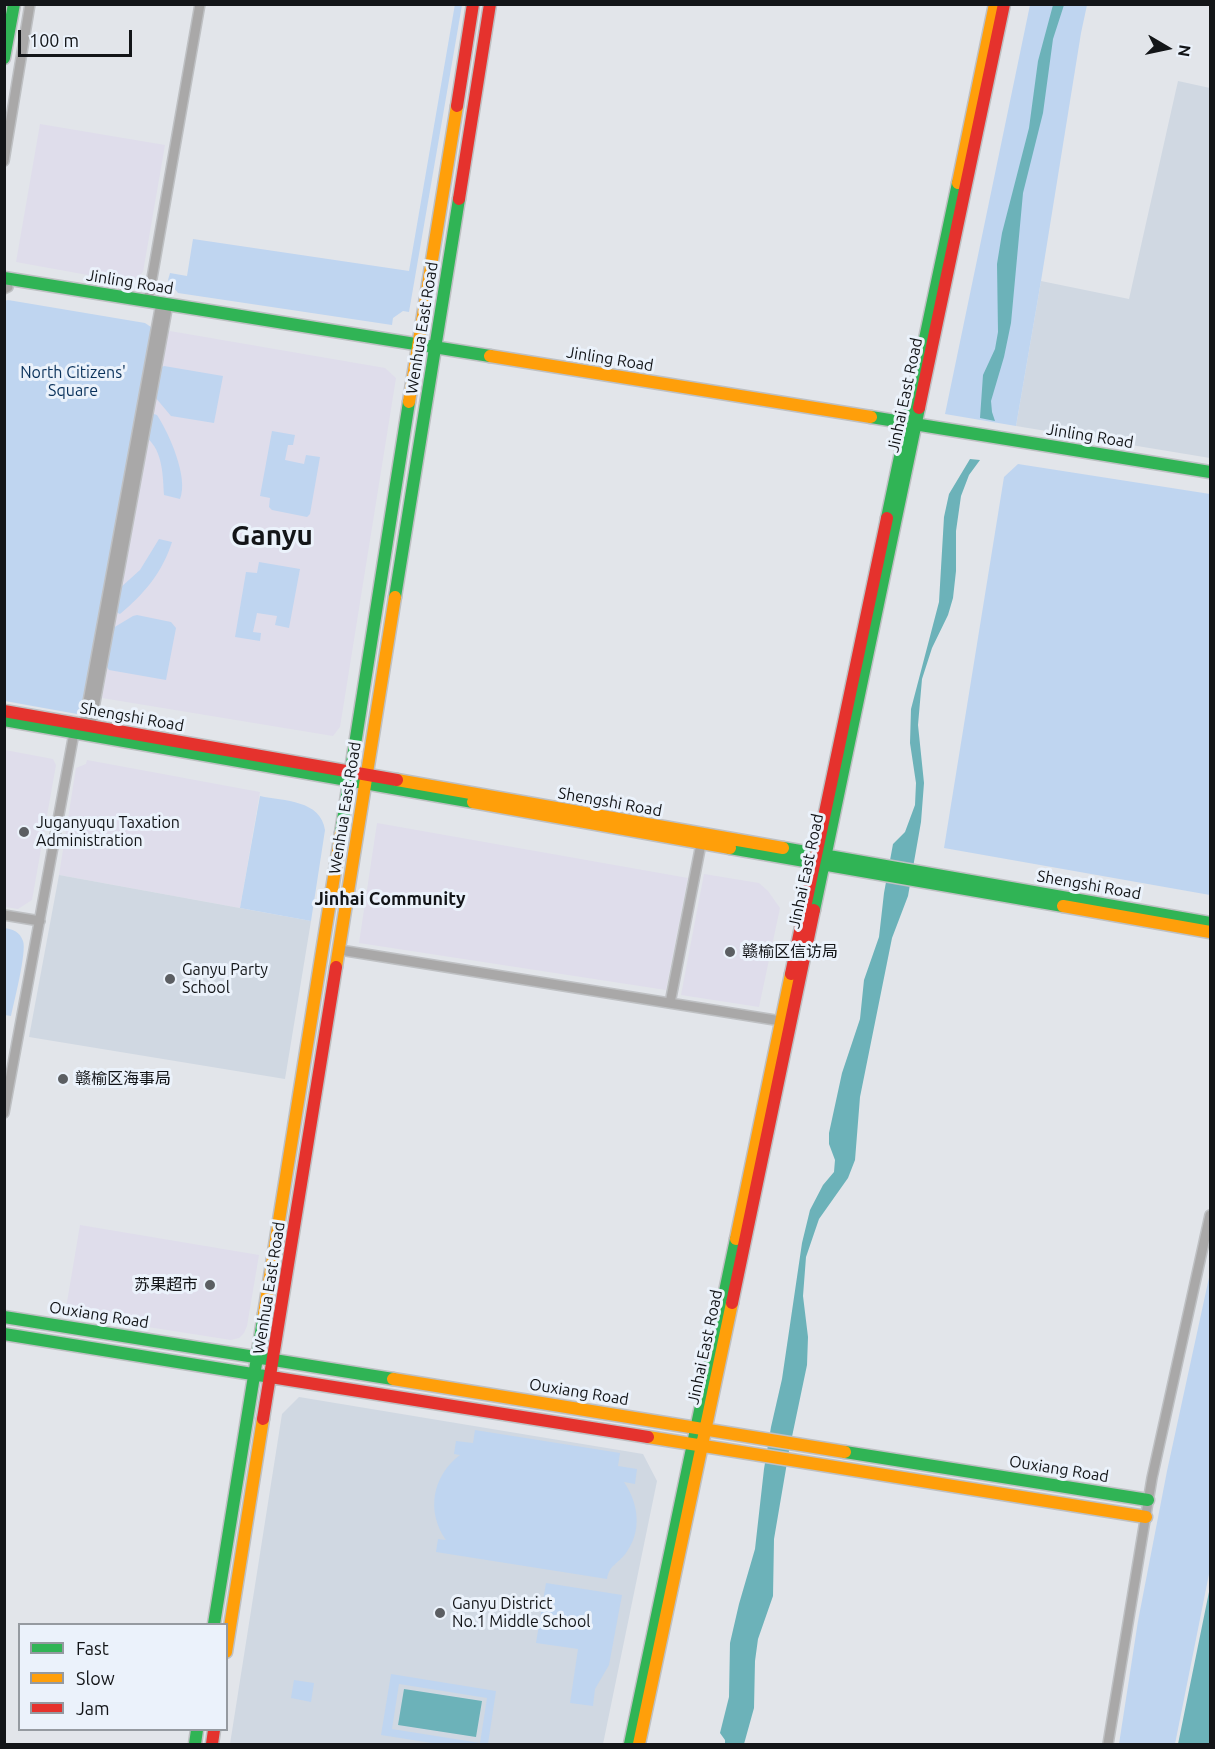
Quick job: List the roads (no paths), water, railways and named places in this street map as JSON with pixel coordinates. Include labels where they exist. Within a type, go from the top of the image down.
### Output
[{"type":"main road","points":[[4,58],[14,4]]},
{"type":"main road","name":"Wenhua East Road","points":[[214,1623],[473,4]]},
{"type":"main road","name":"Wenhua East Road","points":[[228,1640],[490,4]]},
{"type":"main road","name":"Jinhai East Road","points":[[700,1428],[910,428],[995,4]]},
{"type":"main road","name":"Jinhai East Road","points":[[910,428],[1004,4]]},
{"type":"main road","name":"Jinling Road","points":[[7,282],[910,428],[1210,480]]},
{"type":"main road","name":"Jinling Road","points":[[910,428],[1210,472]]},
{"type":"main road","name":"Shengshi Road","points":[[4,711],[84,731]]},
{"type":"main road","name":"Shengshi Road","points":[[4,720],[84,731],[350,777],[701,844],[820,860],[1210,923]]},
{"type":"main road","name":"Shengshi Road","points":[[366,780],[1210,932]]},
{"type":"main road","name":"Jinhai East Road","points":[[639,1744],[781,1021],[820,860]]},
{"type":"main road","name":"Ouxiang Road","points":[[4,1317],[1148,1500]]},
{"type":"main road","name":"Ouxiang Road","points":[[4,1334],[1146,1517]]},
{"type":"main road","name":"Jinhai East Road","points":[[630,1744],[697,1445]]},
{"type":"street","points":[[4,161],[30,4]]},
{"type":"street","points":[[4,1113],[40,921],[84,731],[160,306],[200,4]]},
{"type":"street","points":[[670,1003],[701,844]]},
{"type":"street","points":[[4,915],[40,921]]},
{"type":"street","points":[[339,950],[781,1021]]},
{"type":"street","points":[[1108,1744],[1148,1500],[1210,1215]]},
{"type":"place","name":"Juganyuqu Taxation Administration","points":[[24,832]]},
{"type":"place","name":"赣榆区信访局","points":[[730,952]]},
{"type":"place","name":"Ganyu Party School","points":[[170,979]]},
{"type":"place","name":"赣榆区海事局","points":[[63,1079]]},
{"type":"place","name":"苏果超市","points":[[210,1285]]},
{"type":"place","name":"Ganyu District No.1 Middle School","points":[[440,1613]]},
{"type":"district","name":"Ganyu","points":[[272,536]]},
{"type":"district","name":"Jinhai Community","points":[[390,899]]},
{"type":"park label","name":"North Citizens' Square","points":[[73,382]]}]
